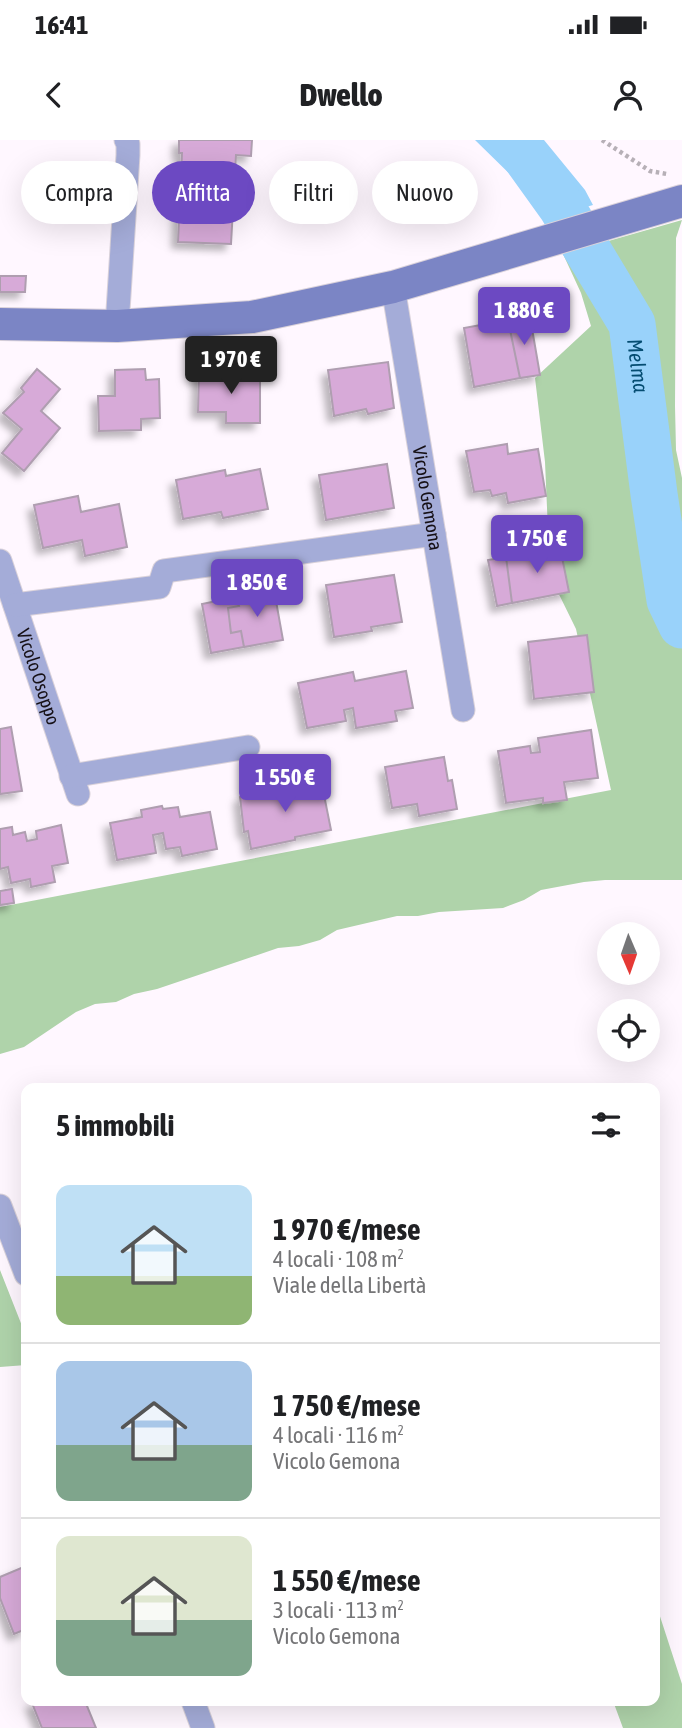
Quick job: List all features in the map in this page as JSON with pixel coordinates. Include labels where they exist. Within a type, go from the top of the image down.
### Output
[{"type":"street","points":[[117,326],[128,155],[126,140]]},
{"type":"street","points":[[0,324],[117,326],[252,317],[393,287],[524,249],[614,221],[676,188]]},
{"type":"street","name":"Vicolo Gemona","points":[[393,287],[463,710]]},
{"type":"street","points":[[15,606],[159,587],[164,571],[434,534]]},
{"type":"street","name":"Vicolo Osoppo","points":[[1,567],[74,785],[248,747]]},
{"type":"street","points":[[0,1206],[21,1261]]},
{"type":"street","points":[[195,1706],[203,1728]]},
{"type":"path","points":[[602,140],[676,188]]},
{"type":"green space","points":[[682,220],[676,238],[675,406],[676,450],[682,478],[682,880],[584,882],[541,890],[503,908],[397,916],[337,930],[320,940],[278,948],[116,1002],[95,1004],[76,1012],[24,1047],[0,1054],[0,907],[611,790],[576,629],[550,576],[545,462],[535,378],[591,326],[581,293],[563,254]]},
{"type":"green space","points":[[0,1270],[21,1323],[21,1365],[0,1367]]},
{"type":"green space","points":[[660,1616],[682,1684],[682,1728],[623,1728],[615,1706],[660,1706]]},
{"type":"water","points":[[475,140],[544,140],[585,190],[593,205],[544,219],[529,193]]},
{"type":"building","points":[[179,140],[252,140],[251,156],[236,155],[236,161],[182,161],[182,153],[179,153]]},
{"type":"building","points":[[179,224],[232,224],[231,244],[178,242]]},
{"type":"building","points":[[0,276],[26,276],[25,292],[0,292]]},
{"type":"building","points":[[530,317],[540,375],[520,378],[508,320]]},
{"type":"building","points":[[508,320],[520,378],[474,387],[464,328]]},
{"type":"building","points":[[388,362],[394,408],[368,414],[366,409],[334,416],[328,370]]},
{"type":"building","points":[[37,369],[60,389],[41,411],[60,428],[24,471],[2,453],[22,429],[3,413],[24,392],[21,388]]},
{"type":"building","points":[[145,369],[146,380],[159,379],[160,418],[141,419],[141,430],[99,431],[98,396],[115,396],[115,370]]},
{"type":"building","points":[[199,372],[260,373],[260,423],[226,423],[226,412],[198,412]]},
{"type":"building","points":[[507,444],[508,454],[538,449],[546,496],[508,503],[506,493],[492,496],[490,490],[474,492],[466,451]]},
{"type":"building","points":[[387,464],[394,508],[326,520],[319,475]]},
{"type":"building","points":[[260,469],[268,509],[223,518],[221,512],[183,519],[176,480],[225,470],[226,476]]},
{"type":"building","points":[[78,496],[81,512],[119,504],[127,547],[85,556],[82,540],[43,548],[34,505]]},
{"type":"building","points":[[560,547],[569,592],[512,603],[506,557]]},
{"type":"building","points":[[506,557],[512,603],[497,606],[488,560]]},
{"type":"building","points":[[394,575],[402,622],[371,627],[372,631],[334,637],[326,585]]},
{"type":"building","points":[[274,590],[283,640],[244,647],[241,631],[231,633],[228,608],[239,606],[236,597]]},
{"type":"building","points":[[236,597],[239,606],[228,608],[231,633],[241,631],[244,647],[211,653],[202,604]]},
{"type":"building","points":[[587,635],[594,692],[534,699],[528,642]]},
{"type":"building","points":[[406,671],[413,708],[395,711],[397,721],[356,728],[353,708],[344,710],[346,721],[307,728],[298,683],[353,672],[355,681]]},
{"type":"building","points":[[11,727],[22,791],[0,794],[0,729]]},
{"type":"building","points":[[591,730],[598,778],[564,782],[567,800],[543,803],[543,798],[506,803],[498,751],[530,746],[531,753],[540,752],[538,738]]},
{"type":"building","points":[[444,757],[448,781],[452,780],[457,809],[419,816],[417,804],[392,808],[385,767]]},
{"type":"building","points":[[321,780],[331,830],[251,849],[248,831],[244,832],[240,797],[278,790],[278,785]]},
{"type":"building","points":[[162,806],[163,809],[178,807],[180,817],[210,812],[217,849],[182,856],[180,847],[166,849],[163,833],[153,835],[156,853],[117,860],[110,823],[142,817],[141,810]]},
{"type":"building","points":[[61,825],[68,863],[52,866],[55,882],[31,887],[30,879],[11,883],[8,867],[0,869],[0,829],[12,827],[13,835],[25,832],[27,841],[37,839],[36,831]]},
{"type":"building","points":[[12,889],[14,903],[0,905],[0,891]]},
{"type":"building","points":[[21,1568],[21,1631],[14,1634],[0,1598],[0,1577]]},
{"type":"building","points":[[33,1706],[87,1706],[96,1728],[42,1728]]},
{"type":"waterway","name":"Melma","points":[[512,140],[561,206],[632,324],[670,600],[682,625]]}]
